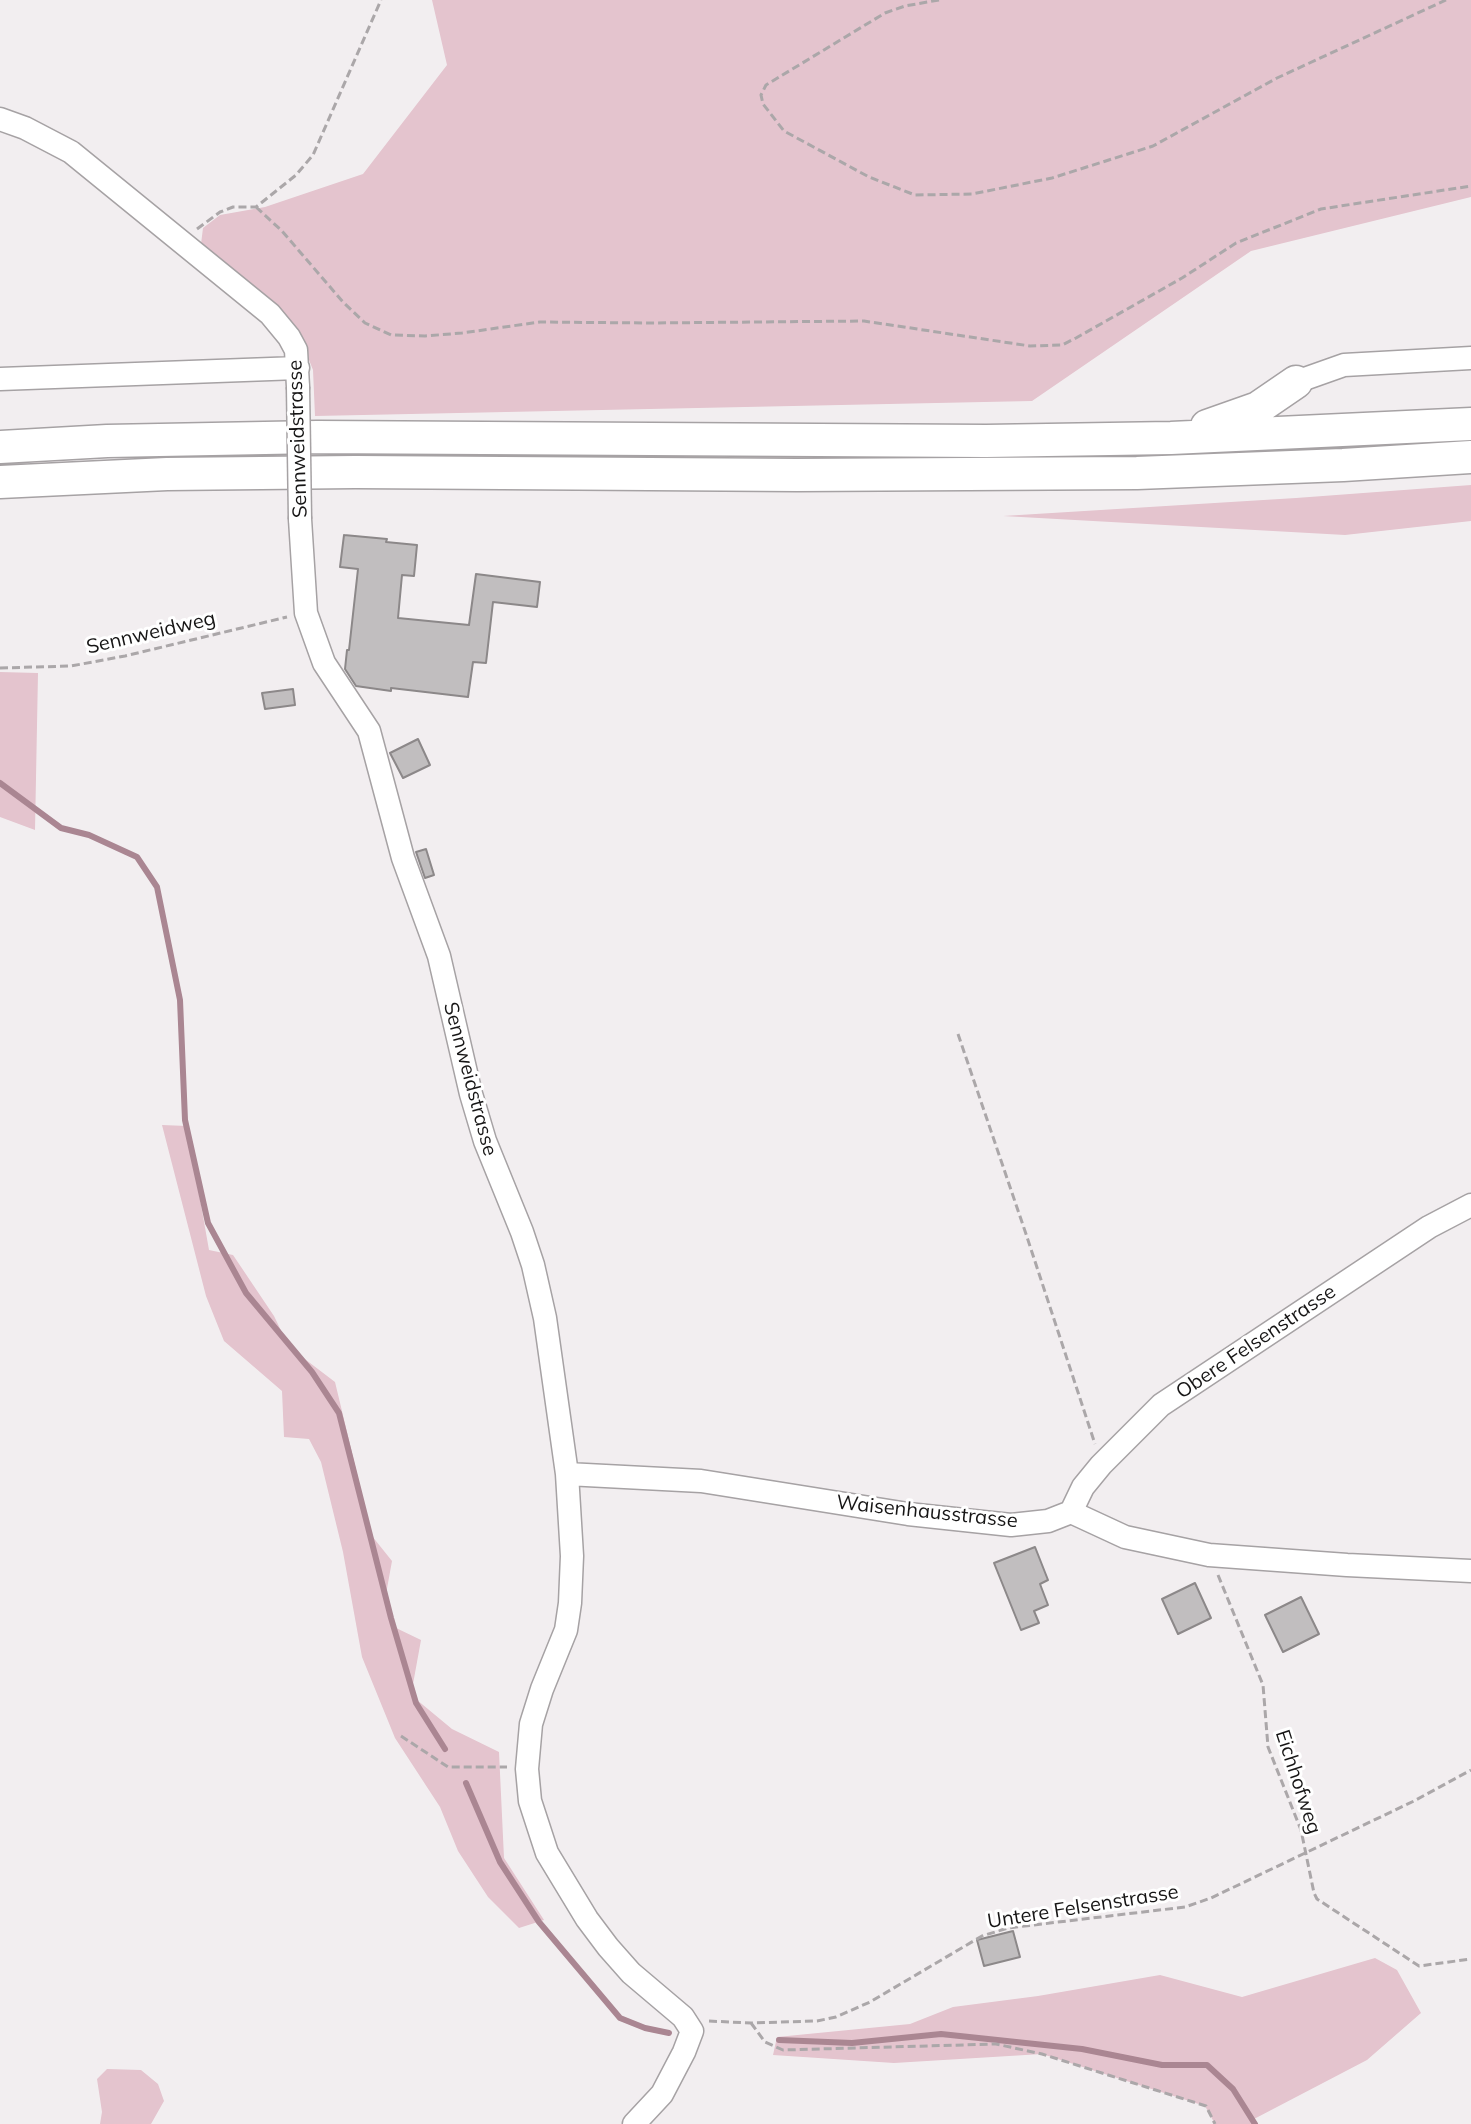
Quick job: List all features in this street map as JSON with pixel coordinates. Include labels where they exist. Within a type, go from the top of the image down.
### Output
[{"type":"highway","points":[[1171,438],[1258,408],[1296,382]]},
{"type":"highway","points":[[0,447],[107,441],[317,437],[882,441],[1171,438],[1471,424]]},
{"type":"highway","points":[[0,482],[323,472],[797,475],[1137,473],[1471,457]]},
{"type":"street","name":"Sennweidstrasse","points":[[0,119],[37,133],[71,152],[270,314],[296,350],[300,519],[306,613],[324,663],[369,731],[403,858],[439,956],[471,1094],[485,1141],[533,1265],[547,1331],[567,1474],[572,1556],[566,1630],[531,1724],[527,1769],[530,1801],[547,1853],[608,1947],[631,1973],[683,2017],[692,2031]]},
{"type":"street","points":[[1296,382],[1344,365],[1471,358]]},
{"type":"street","points":[[0,379],[298,378]]},
{"type":"street","name":"Obere Felsenstrasse","points":[[1071,1512],[1083,1487],[1101,1465],[1161,1405],[1429,1227],[1471,1205]]},
{"type":"street","name":"Waisenhausstrasse","points":[[567,1474],[701,1481],[908,1514],[1011,1525],[1048,1521],[1071,1512]]},
{"type":"street","points":[[1071,1512],[1125,1537],[1209,1555],[1471,1571]]},
{"type":"street","points":[[634,2124],[662,2094],[692,2031]]},
{"type":"path","points":[[183,242],[220,212],[233,207],[256,207],[296,175],[313,155],[381,0]]},
{"type":"path","points":[[939,0],[885,13],[766,85],[761,95],[763,104],[784,131],[869,177],[915,195],[972,194],[1052,178],[1153,146],[1277,78],[1446,0]]},
{"type":"path","points":[[256,207],[282,231],[365,323],[391,335],[462,333],[540,322],[864,321],[1030,346],[1062,345],[1182,278],[1236,243],[1321,209],[1471,186]]},
{"type":"path","name":"Sennweidweg","points":[[0,668],[71,666],[306,613]]},
{"type":"path","points":[[958,1034],[1101,1465]]},
{"type":"path","name":"Eichhofweg","points":[[1209,1555],[1263,1685],[1268,1747],[1301,1830],[1317,1899],[1419,1966],[1471,1959]]},
{"type":"path","points":[[401,1736],[448,1767],[527,1769]]},
{"type":"path","name":"Untere Felsenstrasse","points":[[692,2031],[708,2021],[817,2021],[836,2017],[870,2002],[982,1936],[1008,1928],[1185,1907],[1222,1894],[1471,1770]]},
{"type":"path","points":[[751,2023],[765,2042],[783,2050],[996,2044],[1042,2054],[1206,2106],[1215,2124]]},
{"type":"shaded area","points":[[432,0],[1471,0],[1471,197],[1251,251],[1032,401],[315,416],[313,370],[302,342],[201,244],[203,228],[220,215],[265,207],[363,174],[447,65]]},
{"type":"shaded area","points":[[1471,485],[1471,521],[1345,535],[1003,516],[1296,498]]},
{"type":"shaded area","points":[[0,672],[38,673],[35,830],[0,817]]},
{"type":"shaded area","points":[[162,1125],[187,1126],[209,1250],[233,1255],[274,1316],[289,1347],[335,1382],[372,1536],[392,1561],[386,1594],[394,1627],[421,1640],[411,1695],[452,1729],[499,1752],[504,1858],[544,1920],[519,1928],[488,1897],[458,1851],[440,1807],[395,1738],[362,1657],[343,1552],[321,1462],[309,1439],[284,1437],[282,1391],[224,1341],[206,1296]]},
{"type":"shaded area","points":[[1375,1958],[1397,1970],[1421,2013],[1367,2060],[1254,2119],[1257,2124],[1215,2124],[1205,2106],[1042,2054],[894,2063],[773,2055],[777,2037],[910,2024],[953,2007],[1160,1975],[1242,1997]]},
{"type":"shaded area","points":[[107,2069],[141,2070],[158,2084],[164,2101],[151,2124],[100,2124],[102,2112],[97,2079]]},
{"type":"building","points":[[344,535],[417,545],[414,576],[402,575],[398,618],[469,625],[476,574],[540,582],[537,607],[493,602],[486,663],[473,662],[468,697],[356,686],[345,669],[358,569],[340,567]]},
{"type":"building","points":[[293,689],[295,705],[265,709],[262,693]]},
{"type":"building","points":[[418,739],[430,765],[403,778],[390,753]]},
{"type":"building","points":[[426,849],[434,875],[425,878],[416,852]]},
{"type":"building","points":[[1035,1547],[1048,1580],[1040,1584],[1048,1605],[1034,1611],[1039,1623],[1021,1630],[994,1563]]},
{"type":"building","points":[[1195,1583],[1211,1618],[1178,1634],[1162,1599]]},
{"type":"building","points":[[1301,1597],[1319,1634],[1283,1652],[1265,1615]]},
{"type":"building","points":[[1013,1931],[1020,1957],[984,1966],[977,1940]]},
{"type":"waterway","points":[[0,783],[61,828],[89,835],[137,857],[157,887],[180,1000],[185,1120],[208,1223],[246,1293],[312,1372],[339,1413],[416,1703],[445,1749]]},
{"type":"waterway","points":[[466,1783],[500,1862],[539,1922],[620,2018],[669,2033]]},
{"type":"waterway","points":[[779,2040],[852,2043],[941,2034],[1082,2049],[1162,2065],[1207,2065],[1233,2089],[1255,2124]]}]
